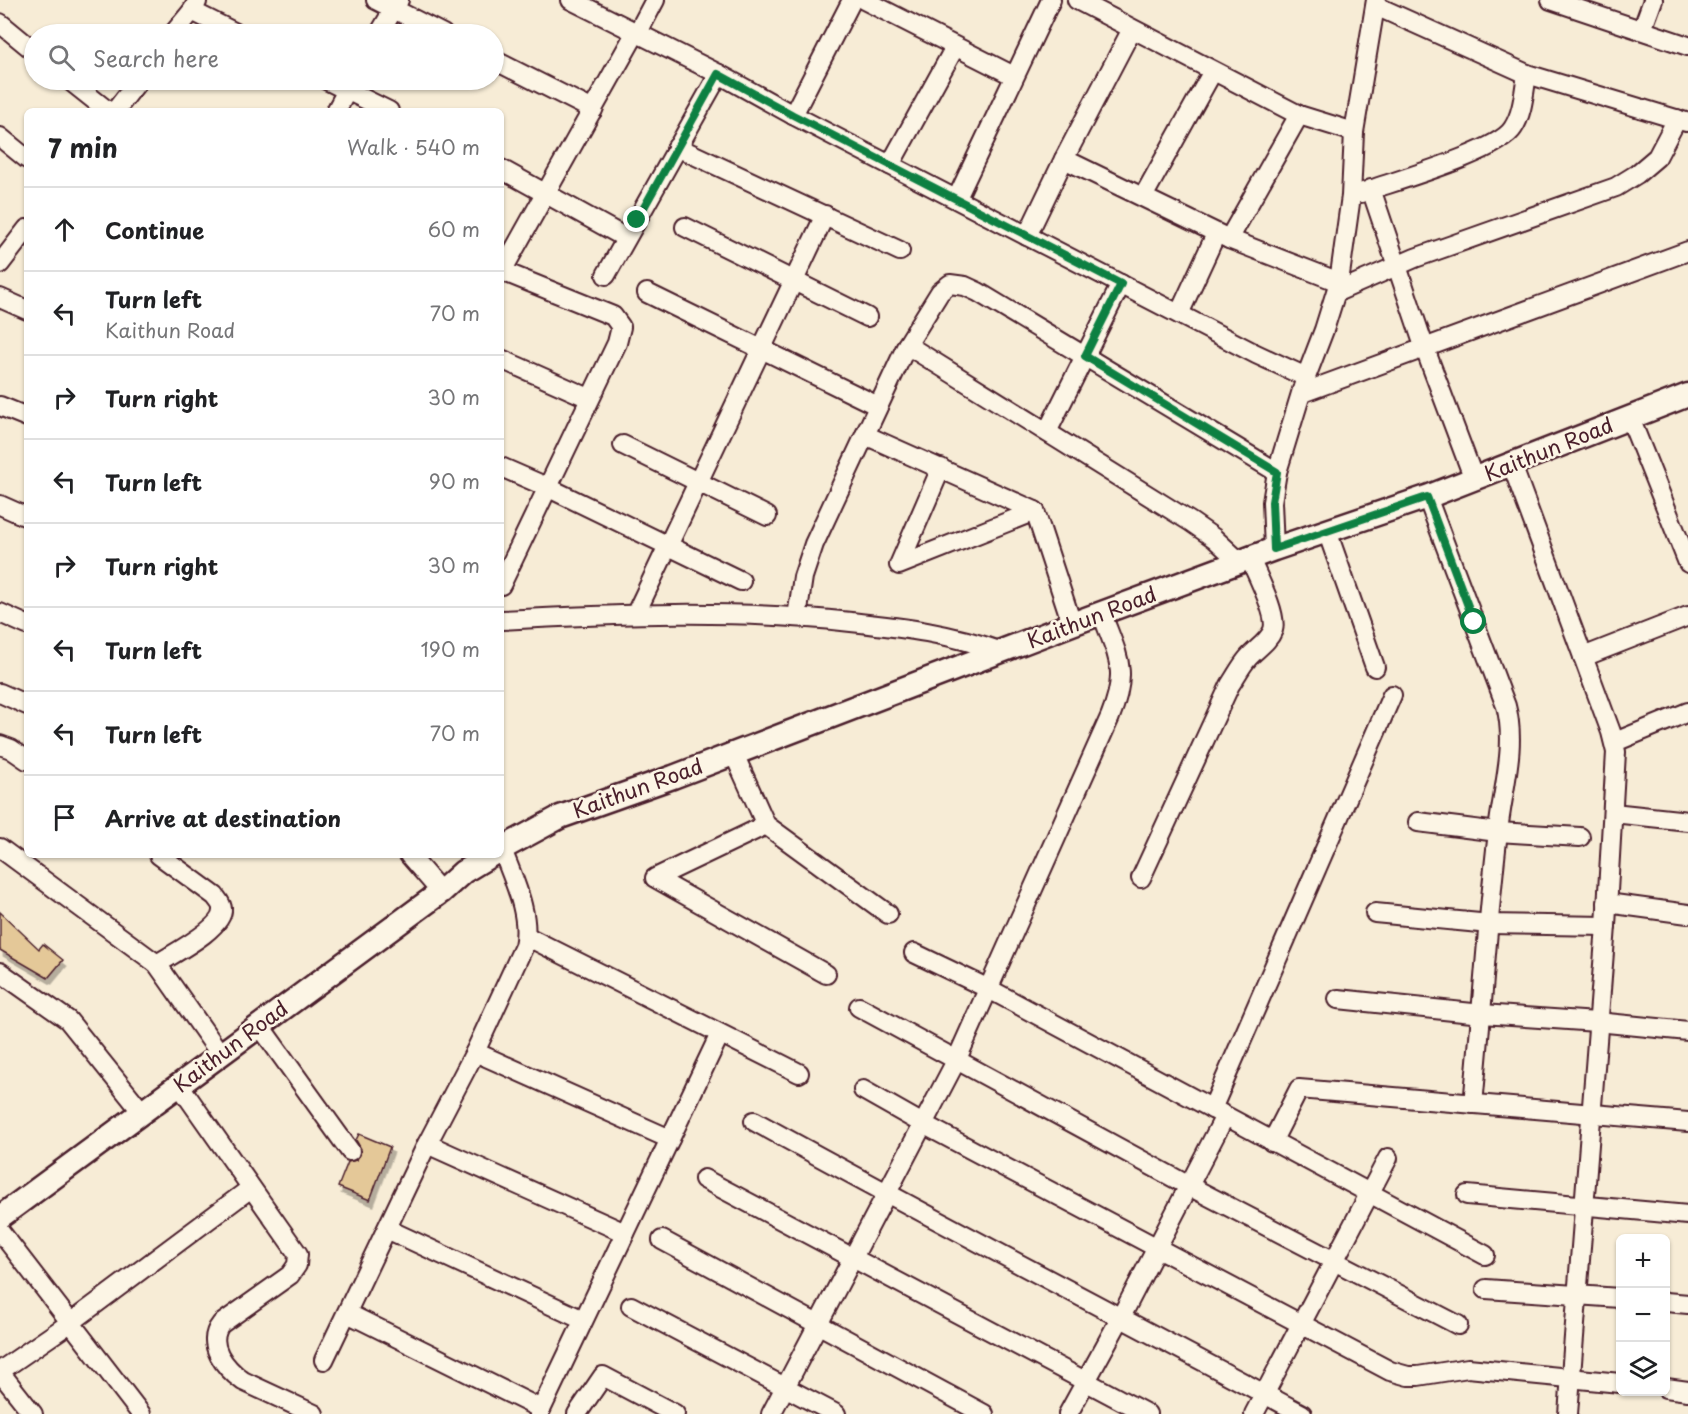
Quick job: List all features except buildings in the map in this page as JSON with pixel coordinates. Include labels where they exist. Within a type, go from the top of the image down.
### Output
[{"type":"street","points":[[376,0],[396,5],[427,24]]},
{"type":"street","points":[[571,0],[1256,354],[1304,385],[1425,349],[1688,251]]},
{"type":"street","points":[[504,268],[513,248],[547,194],[655,0]]},
{"type":"street","points":[[793,115],[852,0]]},
{"type":"street","points":[[864,0],[1014,76]]},
{"type":"street","points":[[957,198],[1050,0]]},
{"type":"street","points":[[1077,0],[1299,115],[1354,132]]},
{"type":"street","points":[[1551,0],[1688,46]]},
{"type":"street","points":[[1642,30],[1653,0]]},
{"type":"street","points":[[1064,159],[1223,237],[1338,287],[1616,187],[1637,174],[1657,157],[1682,121],[1527,74],[1376,3],[1354,132],[1351,196],[1338,287],[1277,472],[1272,502],[1274,549]]},
{"type":"street","points":[[385,24],[396,5]]},
{"type":"street","points":[[181,24],[195,6],[223,24]]},
{"type":"street","points":[[0,24],[24,43]]},
{"type":"street","points":[[1027,236],[1064,159],[1132,29]]},
{"type":"street","points":[[890,165],[955,47]]},
{"type":"street","points":[[504,65],[593,110]]},
{"type":"street","points":[[1143,197],[1213,71]]},
{"type":"street","points":[[606,275],[718,74]]},
{"type":"street","points":[[1351,196],[1479,152],[1499,141],[1513,129],[1520,110],[1527,74]]},
{"type":"street","points":[[82,90],[104,108]]},
{"type":"street","points":[[117,108],[131,90]]},
{"type":"street","points":[[338,108],[347,90]]},
{"type":"street","points":[[358,90],[385,108]]},
{"type":"street","points":[[1179,314],[1223,237],[1299,115]]},
{"type":"street","points":[[0,137],[24,157]]},
{"type":"street","points":[[677,147],[900,251]]},
{"type":"street","points":[[504,171],[626,238]]},
{"type":"street","points":[[1371,189],[1425,349],[1474,479]]},
{"type":"street","points":[[636,613],[825,215]]},
{"type":"street","points":[[686,227],[867,317]]},
{"type":"street","points":[[1,262],[24,233]]},
{"type":"street","points":[[504,273],[613,316],[621,327],[617,343],[504,574]]},
{"type":"street","points":[[796,617],[803,577],[814,544],[907,345],[945,287],[956,284],[978,292],[1277,472]]},
{"type":"street","points":[[1047,432],[1121,284]]},
{"type":"street","points":[[647,293],[879,406]]},
{"type":"street","points":[[0,298],[24,309]]},
{"type":"street","points":[[907,345],[1214,538],[1245,561],[1272,612],[1273,631],[1247,659],[1230,685],[1142,878]]},
{"type":"street","points":[[504,360],[589,398]]},
{"type":"street","name":"Kaithun Road","points":[[504,847],[560,817],[734,754],[1274,549],[1427,497],[1688,395]]},
{"type":"street","points":[[0,406],[24,416]]},
{"type":"street","points":[[1630,418],[1688,563]]},
{"type":"street","points":[[865,435],[1035,511],[1072,624]]},
{"type":"street","points":[[623,445],[767,516]]},
{"type":"street","points":[[1512,465],[1615,742],[1616,767],[1606,926],[1568,1414]]},
{"type":"street","points":[[504,468],[741,581]]},
{"type":"street","points":[[941,468],[899,565],[1035,511]]},
{"type":"street","points":[[1427,497],[1509,717],[1511,737],[1498,832],[1473,1104]]},
{"type":"street","points":[[0,505],[24,516]]},
{"type":"street","points":[[1328,531],[1375,667]]},
{"type":"street","points":[[0,613],[24,624]]},
{"type":"street","points":[[504,620],[636,613],[796,617],[930,632],[972,641],[1002,652]]},
{"type":"street","points":[[771,1414],[956,1061],[1118,698],[1122,676],[1120,664],[1102,614]]},
{"type":"street","points":[[1583,657],[1688,616]]},
{"type":"street","points":[[0,693],[24,704]]},
{"type":"street","points":[[1068,1414],[1189,1186],[1392,695]]},
{"type":"street","points":[[1615,742],[1688,712]]},
{"type":"street","points":[[0,745],[11,748],[24,758]]},
{"type":"street","points":[[734,754],[766,825],[888,914]]},
{"type":"street","points":[[1613,813],[1688,821]]},
{"type":"street","points":[[1418,822],[1498,832],[1580,837]]},
{"type":"street","points":[[766,825],[655,878],[826,974]]},
{"type":"street","points":[[0,848],[156,964],[221,1055]]},
{"type":"street","points":[[324,1360],[520,956],[526,936],[523,910],[504,857]]},
{"type":"street","points":[[156,964],[209,930],[218,921],[222,909],[221,903],[215,896],[163,858]]},
{"type":"street","points":[[411,858],[441,892]]},
{"type":"street","name":"Kaithun Road","points":[[0,1217],[441,892],[464,872],[486,858]]},
{"type":"street","points":[[1607,903],[1688,914]]},
{"type":"street","points":[[1375,913],[1490,924],[1606,926]]},
{"type":"street","points":[[526,936],[799,1073]]},
{"type":"street","points":[[914,953],[989,989],[1485,1255]]},
{"type":"street","points":[[0,972],[68,1020],[142,1112]]},
{"type":"street","points":[[1338,999],[1482,1014],[1688,1031]]},
{"type":"street","points":[[859,1007],[1189,1186],[1458,1325]]},
{"type":"street","points":[[260,1026],[350,1151]]},
{"type":"street","points":[[347,1313],[540,1412],[720,1034]]},
{"type":"street","points":[[475,1052],[670,1139]]},
{"type":"street","points":[[180,1086],[298,1254],[295,1270],[290,1275],[221,1324],[215,1331],[215,1345],[226,1365],[243,1381],[314,1414]]},
{"type":"street","points":[[1272,1142],[1299,1089],[1688,1122]]},
{"type":"street","points":[[863,1090],[1390,1371],[1408,1376],[1428,1376],[1468,1368],[1616,1383]]},
{"type":"street","points":[[754,1121],[886,1194],[1302,1414]]},
{"type":"street","points":[[427,1144],[625,1233]]},
{"type":"street","points":[[1254,1414],[1388,1158]]},
{"type":"street","points":[[704,1179],[1147,1414]]},
{"type":"street","points":[[33,1414],[0,1371],[70,1323],[251,1188]]},
{"type":"street","points":[[1467,1196],[1688,1215]]},
{"type":"street","points":[[387,1229],[583,1320]]},
{"type":"street","points":[[0,1231],[141,1414]]},
{"type":"street","points":[[662,1240],[984,1414]]},
{"type":"street","points":[[1486,1289],[1616,1299]]},
{"type":"street","points":[[1670,1302],[1688,1304]]},
{"type":"street","points":[[630,1306],[836,1414]]},
{"type":"street","points":[[576,1414],[603,1376],[675,1414]]},
{"type":"street","points":[[1670,1388],[1688,1390]]},
{"type":"route","points":[[637,220],[718,74],[1121,284],[1085,356],[1277,472],[1272,502],[1274,549],[1427,497],[1474,622]]}]
